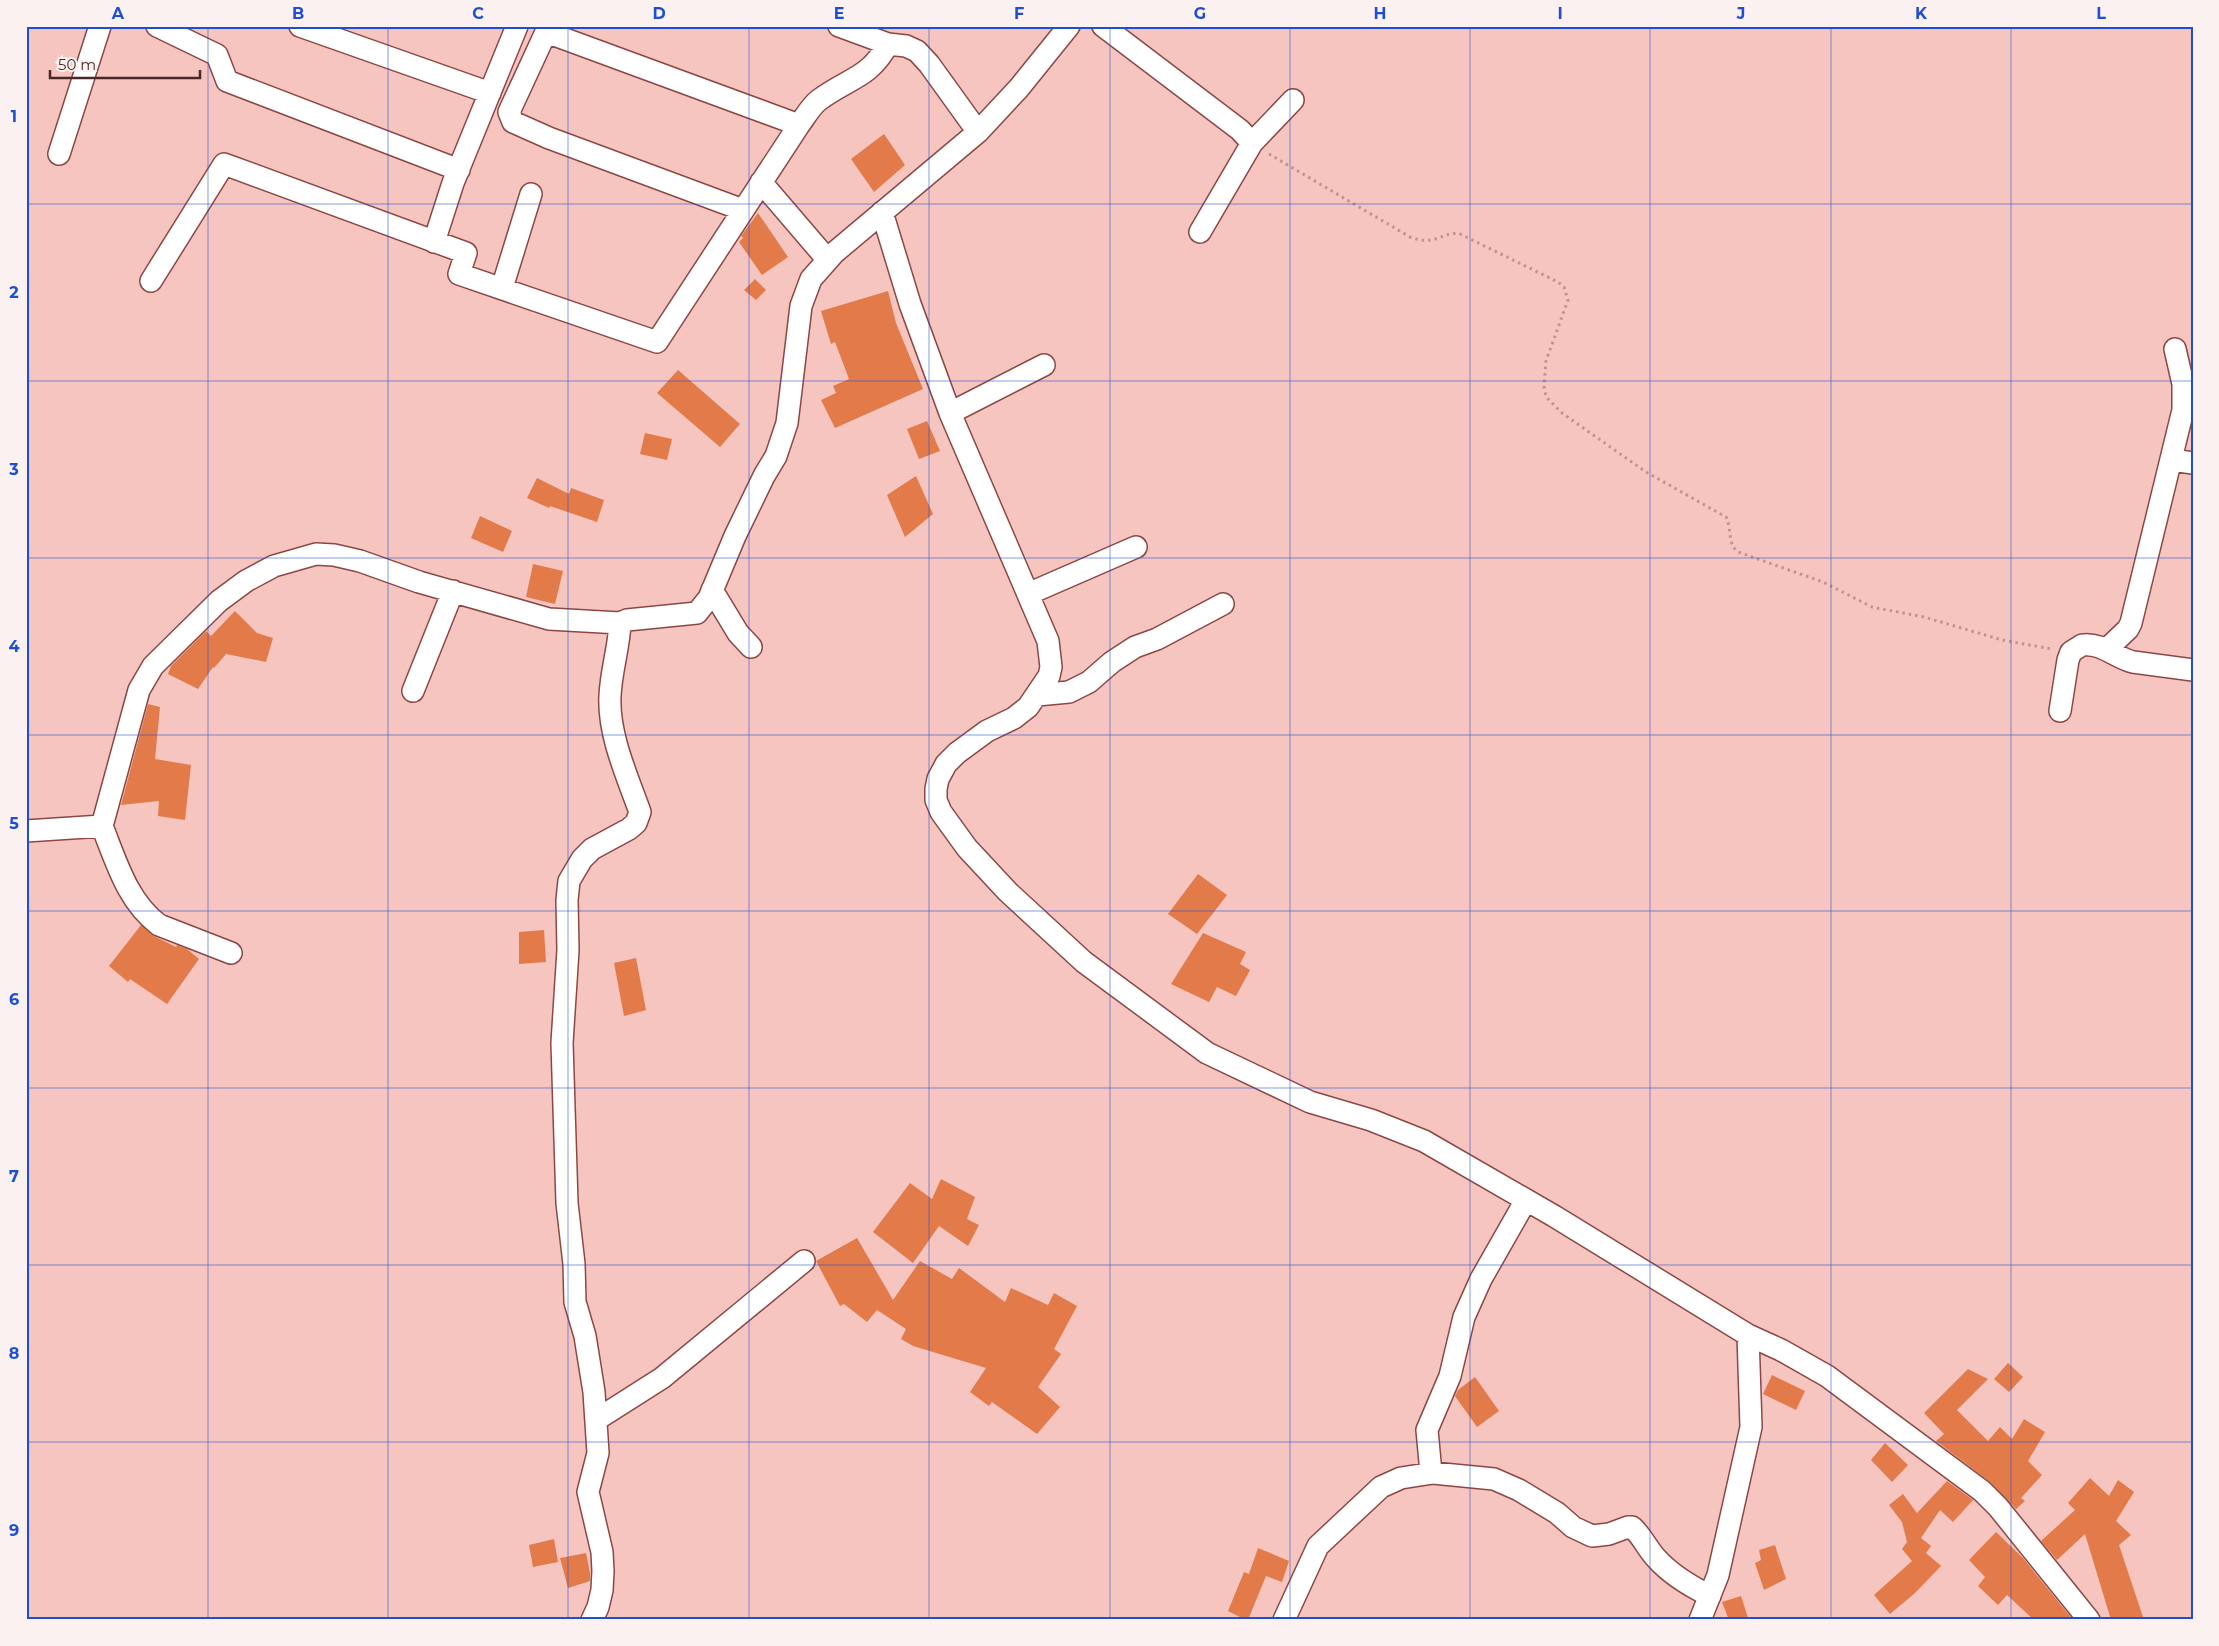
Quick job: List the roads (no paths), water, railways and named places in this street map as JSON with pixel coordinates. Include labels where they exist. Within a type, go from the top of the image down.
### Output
[{"type":"street","points":[[59,154],[100,26]]},
{"type":"street","points":[[157,26],[218,55],[227,81],[459,170]]},
{"type":"street","points":[[300,26],[490,93]]},
{"type":"street","points":[[434,242],[459,170],[517,26]]},
{"type":"street","points":[[839,26],[888,44],[906,46],[924,57],[978,132]]},
{"type":"street","points":[[231,953],[164,927],[152,920],[135,900],[123,880],[102,826],[119,756],[144,680],[153,666],[219,601],[246,581],[274,566],[316,554],[334,555],[360,561],[453,591],[550,619],[620,623],[627,620],[697,613],[712,590],[735,536],[764,476],[776,456],[787,423],[801,306],[811,279],[827,260],[978,132],[1019,88],[1069,26]]},
{"type":"street","points":[[1103,26],[1240,130],[1252,143]]},
{"type":"street","points":[[743,210],[549,138],[513,122],[509,112],[547,29],[798,125]]},
{"type":"street","points":[[151,280],[224,164],[466,253],[459,274],[657,342],[798,125],[817,102],[871,68],[880,58],[888,44]]},
{"type":"street","points":[[1200,232],[1252,143],[1293,100]]},
{"type":"street","points":[[761,182],[827,260]]},
{"type":"street","points":[[502,288],[531,194]]},
{"type":"street","points":[[882,212],[910,304],[950,412],[1048,641],[1050,653],[1049,676],[1028,707],[1014,718],[997,725],[957,753],[946,764],[938,779],[936,800],[941,812],[967,848],[1008,892],[1084,962],[1208,1053],[1310,1102],[1371,1120],[1416,1138],[1526,1200],[1748,1335],[1781,1350],[1828,1376],[1982,1491],[1998,1507],[2089,1620]]},
{"type":"street","points":[[2107,650],[2128,630],[2183,461],[2185,396],[2175,349]]},
{"type":"street","points":[[950,412],[1044,365]]},
{"type":"street","points":[[1028,594],[1136,547]]},
{"type":"street","points":[[712,590],[738,633],[751,647]]},
{"type":"street","points":[[413,691],[453,591]]},
{"type":"street","points":[[1037,695],[1069,692],[1089,682],[1112,662],[1135,647],[1157,639],[1223,604]]},
{"type":"street","points":[[592,1620],[598,1607],[602,1590],[603,1571],[602,1552],[588,1492],[598,1453],[596,1420],[585,1336],[575,1302],[574,1264],[567,1202],[562,1043],[568,950],[567,900],[569,881],[582,859],[592,849],[629,829],[636,823],[640,812],[614,732],[610,698],[612,671],[619,644],[620,623]]},
{"type":"street","points":[[2060,710],[2071,652],[2076,647],[2087,644],[2107,650],[2123,660],[2193,670]]},
{"type":"street","points":[[26,831],[102,826]]},
{"type":"street","points":[[1431,1473],[1427,1430],[1450,1376],[1464,1317],[1481,1279],[1526,1200]]},
{"type":"street","points":[[596,1420],[662,1378],[804,1261]]},
{"type":"street","points":[[1700,1620],[1718,1575],[1751,1427],[1748,1335]]},
{"type":"street","points":[[1284,1620],[1318,1546],[1381,1487],[1401,1478],[1431,1473],[1494,1479],[1518,1490],[1557,1513],[1573,1527],[1592,1536],[1609,1534],[1626,1527],[1632,1528],[1655,1557],[1671,1572],[1687,1584],[1710,1596]]}]
